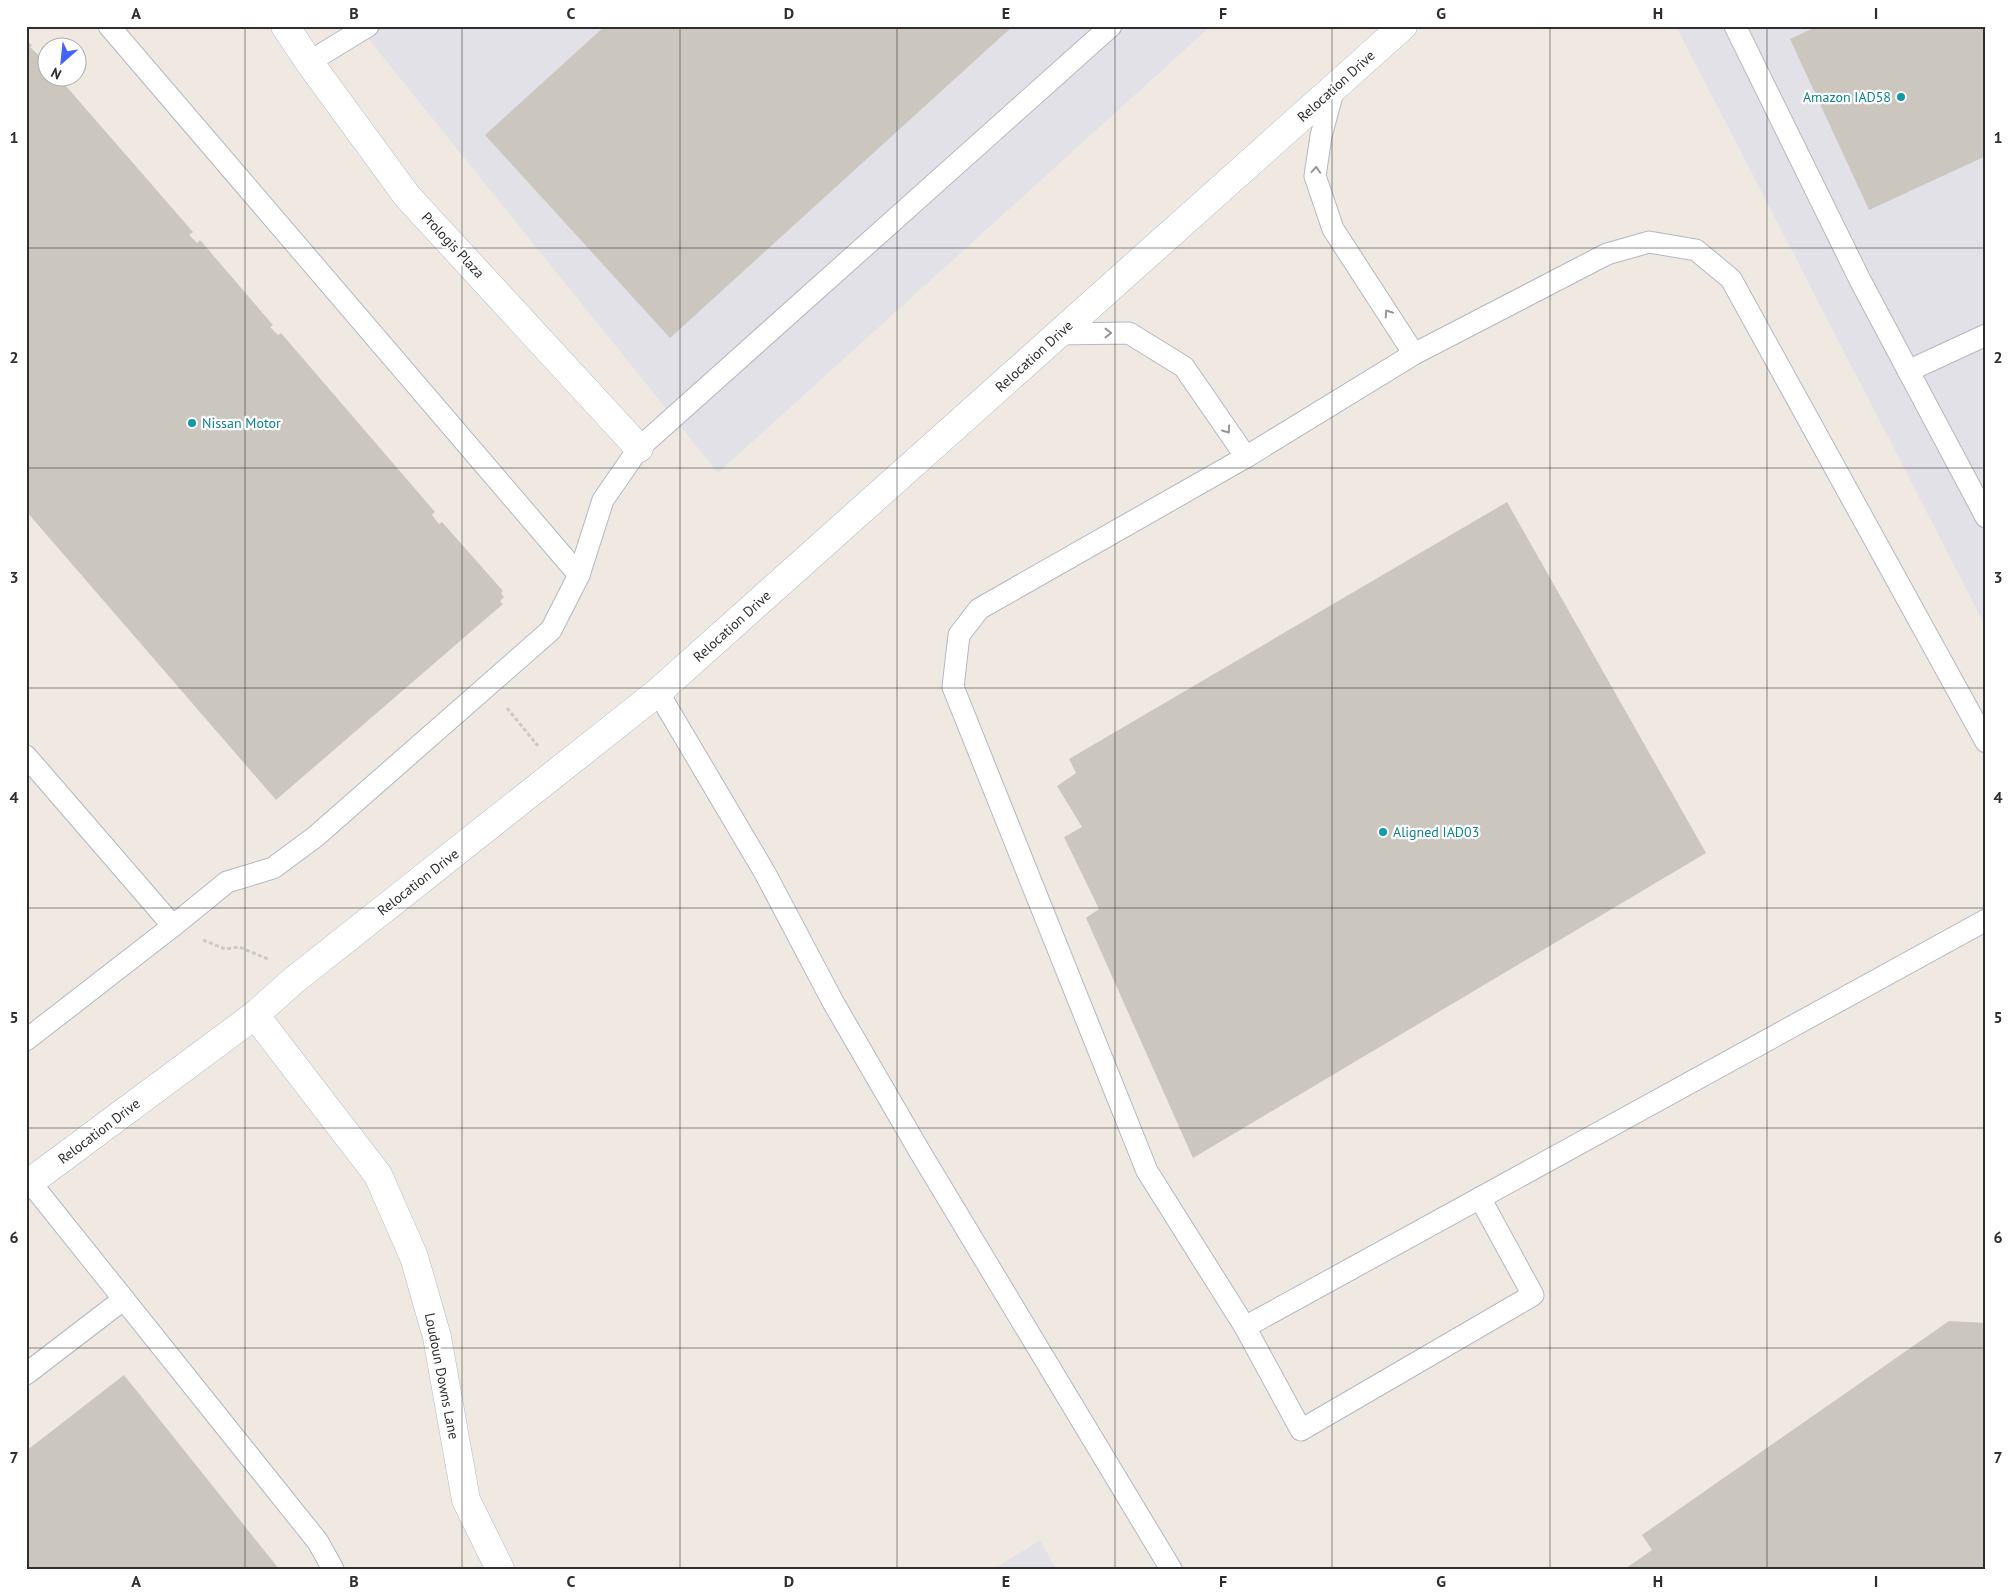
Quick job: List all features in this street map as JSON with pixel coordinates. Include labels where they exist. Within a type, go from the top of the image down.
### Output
[{"type":"street","name":"Prologis Plaza","points":[[285,26],[407,196],[639,448]]},
{"type":"street","name":"Relocation Drive","points":[[28,1183],[255,1015],[293,981],[658,692],[1403,26]]},
{"type":"street","name":"Loudoun Downs Lane","points":[[255,1015],[378,1175],[414,1257],[437,1337],[466,1500],[500,1569]]},
{"type":"lane","points":[[109,26],[579,575]]},
{"type":"lane","points":[[309,62],[368,26]]},
{"type":"lane","points":[[26,1040],[227,882],[273,868],[315,837],[551,630],[579,575],[603,500],[639,448],[1111,26]]},
{"type":"lane","points":[[1735,26],[1860,280],[1986,517]]},
{"type":"lane","points":[[1334,88],[1321,136],[1315,176],[1333,229],[1414,354]]},
{"type":"lane","points":[[1480,1198],[1533,1295],[1301,1430],[1245,1327],[1147,1171],[953,687],[959,635],[979,609],[1246,457],[1414,354],[1607,254],[1649,242],[1696,250],[1731,279],[1986,742]]},
{"type":"lane","points":[[1059,334],[1128,333],[1184,367],[1246,457]]},
{"type":"lane","points":[[1908,371],[1986,335]]},
{"type":"lane","points":[[658,692],[765,873],[833,1002],[920,1152],[1171,1569]]},
{"type":"lane","points":[[26,756],[173,926]]},
{"type":"lane","points":[[1245,1327],[1986,920]]},
{"type":"lane","points":[[28,1183],[124,1299],[318,1542],[333,1569]]},
{"type":"lane","points":[[26,1374],[124,1299]]},
{"type":"path","points":[[488,685],[559,772]]},
{"type":"path","points":[[173,926],[225,949],[239,948],[265,957],[278,965],[293,981]]},
{"type":"shaded area","points":[[358,26],[1211,26],[718,473]]},
{"type":"shaded area","points":[[1676,26],[1986,26],[1986,627]]},
{"type":"shaded area","points":[[1040,1540],[1056,1569],[994,1569]]},
{"type":"building","points":[[605,26],[1013,26],[670,338],[485,135]]},
{"type":"building","name":"Amazon IAD58","points":[[1818,26],[1986,26],[1986,156],[1869,210],[1790,39]]},
{"type":"building","name":"Nissan Motor","points":[[26,38],[32,46],[30,47],[38,55],[38,88],[68,88],[193,232],[189,235],[197,243],[200,240],[273,325],[270,327],[278,335],[281,333],[435,512],[432,515],[439,524],[442,522],[503,591],[501,593],[504,597],[500,601],[503,604],[276,800],[26,511]]},
{"type":"building","name":"Aligned IAD03","points":[[1507,502],[1706,853],[1193,1158],[1086,918],[1099,909],[1064,837],[1082,827],[1057,786],[1076,773],[1069,759]]},
{"type":"building","points":[[1949,1321],[1986,1323],[1986,1566],[1982,1569],[1625,1569],[1652,1550],[1642,1535]]},
{"type":"building","points":[[124,1375],[279,1569],[26,1569],[26,1451]]},
{"type":"place","name":"Amazon IAD58","points":[[1901,97]]},
{"type":"place","name":"Nissan Motor","points":[[192,423]]},
{"type":"place","name":"Aligned IAD03","points":[[1383,832]]}]
